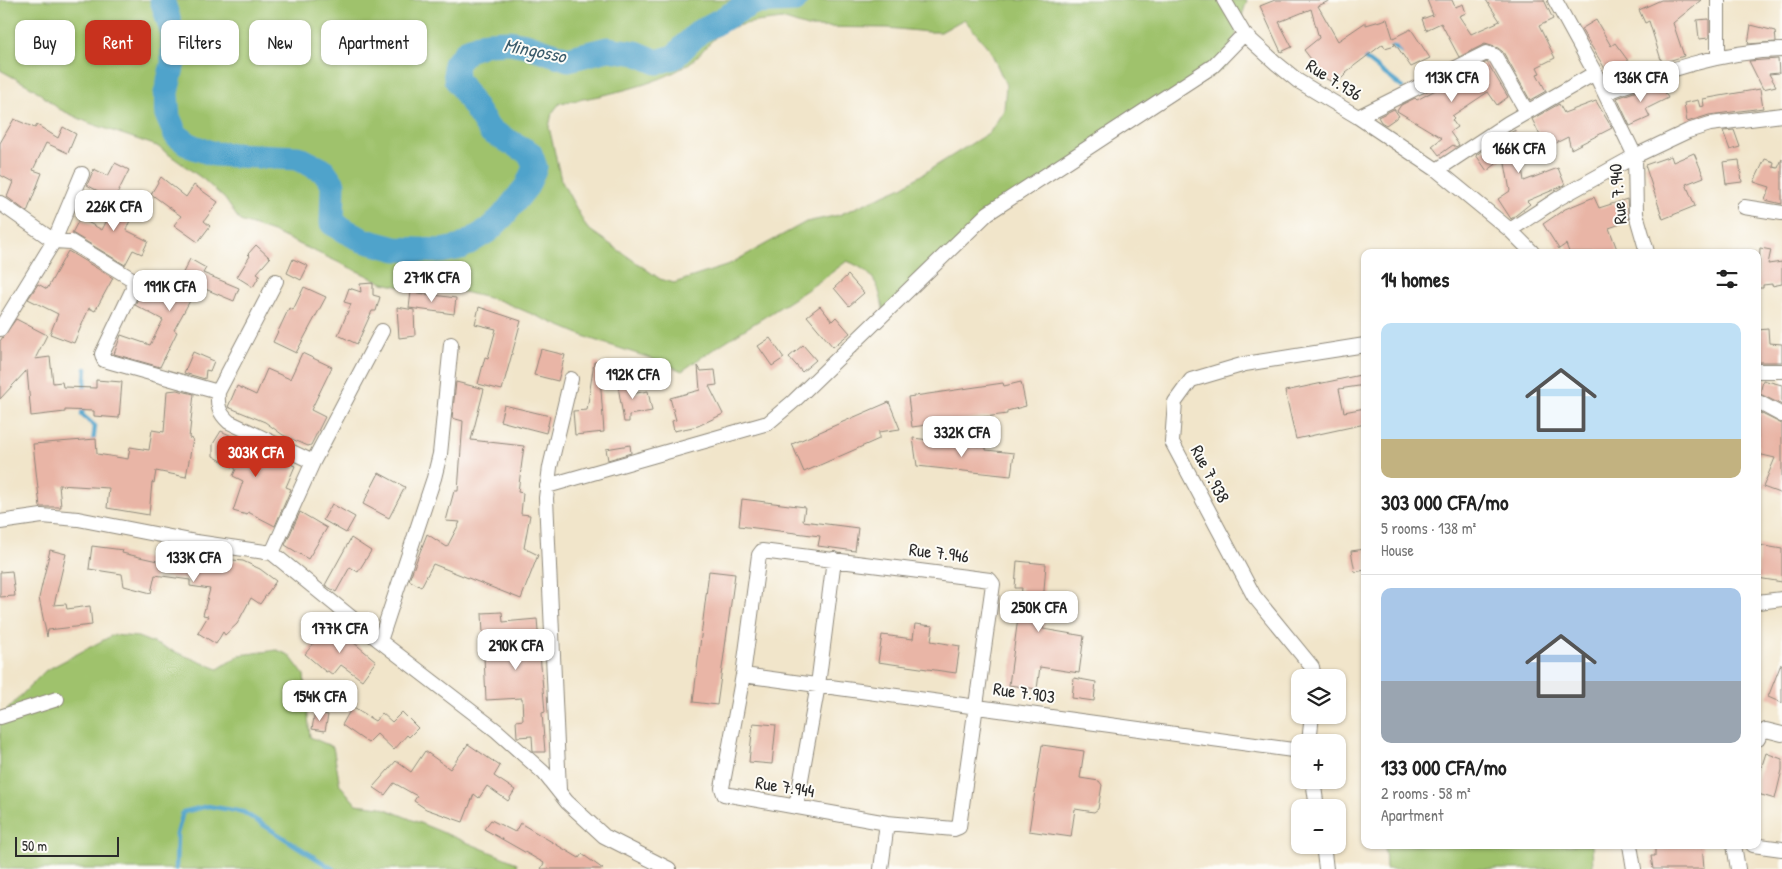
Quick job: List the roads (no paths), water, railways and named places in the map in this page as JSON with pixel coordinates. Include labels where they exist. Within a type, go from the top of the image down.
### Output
[{"type":"street","name":"Rue 7.936","points":[[1224,0],[1244,34],[1298,81],[1358,117],[1437,170],[1510,230],[1529,249]]},
{"type":"street","name":"Rue 7.940","points":[[1554,0],[1595,73],[1635,156],[1636,214],[1646,249]]},
{"type":"street","points":[[1718,0],[1718,57]]},
{"type":"street","points":[[547,486],[768,423],[794,401],[941,256],[988,213],[1214,66],[1244,34]]},
{"type":"street","points":[[1605,93],[1677,67],[1718,57],[1782,50]]},
{"type":"street","points":[[1358,117],[1486,53],[1495,56],[1527,112]]},
{"type":"street","points":[[1437,170],[1527,112],[1595,73]]},
{"type":"street","points":[[1510,230],[1559,198],[1635,156],[1688,131],[1703,126],[1782,115]]},
{"type":"street","points":[[0,329],[54,241],[82,174]]},
{"type":"street","points":[[0,204],[54,241],[71,242],[132,278],[134,282],[102,354],[104,360],[218,392]]},
{"type":"street","points":[[1744,207],[1782,213]]},
{"type":"street","points":[[276,281],[218,392],[217,404],[221,414],[229,422],[313,462]]},
{"type":"street","points":[[272,553],[313,462],[382,331]]},
{"type":"street","points":[[380,641],[440,454],[451,344]]},
{"type":"street","name":"Rue 7.938","points":[[1312,669],[1254,596],[1172,442],[1175,402],[1191,380],[1245,364],[1335,348],[1361,345]]},
{"type":"street","points":[[1761,371],[1782,371]]},
{"type":"street","points":[[559,790],[547,486],[572,379]]},
{"type":"street","points":[[1761,404],[1782,415]]},
{"type":"street","points":[[0,522],[42,516],[78,519],[196,542],[272,553],[380,641],[497,731],[559,790],[567,802],[604,836],[669,869]]},
{"type":"street","name":"Rue 7.946","points":[[759,555],[762,551],[769,550],[990,580],[993,584],[975,705]]},
{"type":"street","name":"Rue 7.944","points":[[759,555],[743,675],[722,788],[724,794],[887,823],[954,829],[959,827],[975,705]]},
{"type":"street","points":[[796,807],[818,685],[834,559]]},
{"type":"street","points":[[1761,602],[1782,599]]},
{"type":"street","name":"Rue 7.903","points":[[743,675],[975,705],[1291,750]]},
{"type":"street","points":[[0,717],[57,699]]},
{"type":"street","points":[[1761,733],[1766,730],[1782,734]]},
{"type":"street","points":[[881,869],[887,823]]},
{"type":"street","points":[[1761,846],[1782,849]]},
{"type":"street","points":[[1631,849],[1634,869]]},
{"type":"street","points":[[1735,849],[1738,869]]},
{"type":"street","points":[[1324,854],[1326,869]]},
{"type":"waterway","name":"Mingosso","points":[[162,0],[173,33],[173,63],[166,93],[168,117],[176,135],[191,146],[214,154],[298,158],[324,171],[333,184],[332,223],[362,240],[396,249],[441,251],[461,247],[489,230],[527,186],[535,167],[530,153],[490,131],[456,79],[455,64],[468,50],[487,43],[509,42],[526,45],[568,59],[608,49],[636,53],[657,62],[674,57],[699,32],[754,2],[795,0]]},
{"type":"waterway","points":[[1389,44],[1405,54]]},
{"type":"waterway","points":[[1363,57],[1402,87]]},
{"type":"waterway","points":[[84,392],[86,369]]},
{"type":"waterway","points":[[83,405],[82,415],[95,426],[93,443]]},
{"type":"waterway","points":[[176,869],[177,834],[183,812],[208,806],[243,812],[333,869]]}]
